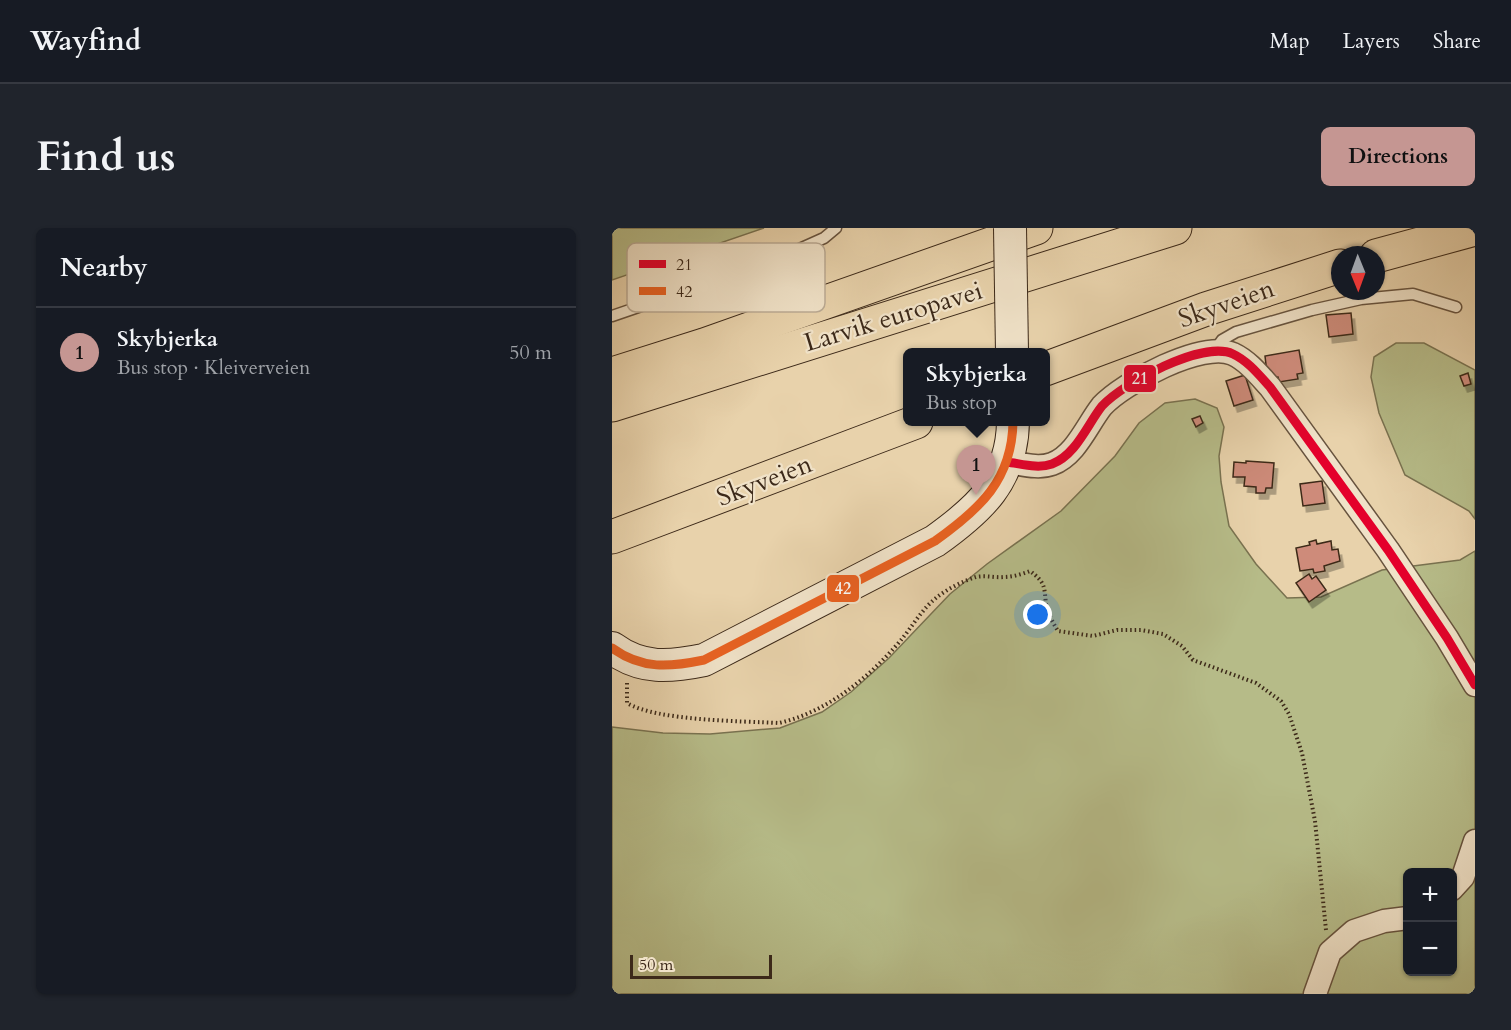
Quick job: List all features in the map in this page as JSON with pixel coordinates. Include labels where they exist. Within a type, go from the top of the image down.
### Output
[{"type":"highway","name":"Larvik europavei","points":[[825,302],[1036,228]]},
{"type":"highway","name":"Larvik europavei","points":[[612,405],[1175,228]]},
{"type":"highway","points":[[1385,253],[1475,228]]},
{"type":"highway","name":"Skyveien","points":[[1050,367],[1206,309],[1331,269]]},
{"type":"highway","name":"Larvik europavei","points":[[612,374],[797,312]]},
{"type":"highway","name":"Skyveien","points":[[612,515],[791,451],[903,416]]},
{"type":"highway","name":"Skyveien","points":[[612,537],[905,426]]},
{"type":"street","points":[[1010,228],[1012,348]]},
{"type":"street","points":[[1007,462],[1040,467],[1054,464],[1074,448],[1104,405],[1138,380],[1190,356],[1215,350],[1232,353],[1253,368],[1270,387],[1388,550],[1447,638],[1475,685]]},
{"type":"street","points":[[612,648],[638,663],[671,666],[704,660],[935,541],[961,523],[983,502],[999,479],[1007,462],[1013,426]]},
{"type":"street","points":[[1457,884],[1463,877],[1475,841]]},
{"type":"street","points":[[1315,994],[1330,952],[1354,931],[1384,921],[1403,919]]},
{"type":"lane","points":[[813,243],[824,238],[836,228]]},
{"type":"lane","points":[[1215,350],[1222,340],[1236,332],[1312,310],[1361,299],[1413,294],[1456,307]]},
{"type":"lane","points":[[612,316],[627,311]]},
{"type":"path","points":[[627,680],[627,703],[635,708],[660,714],[778,723],[796,719],[819,709],[850,689],[873,670],[935,598],[946,591],[977,577],[1003,577],[1030,571],[1040,579],[1046,589],[1046,606],[1058,631],[1093,636],[1117,630],[1141,630],[1163,634],[1182,646],[1193,660],[1256,682],[1281,701],[1297,737],[1315,821],[1324,919],[1330,952]]},
{"type":"green space","points":[[612,228],[764,228],[720,243],[627,243],[627,275],[612,280]]},
{"type":"green space","points":[[1396,343],[1424,343],[1475,370],[1475,519],[1469,511],[1405,475],[1379,413],[1371,377],[1374,357]]},
{"type":"green space","points":[[1195,399],[1217,408],[1224,427],[1219,456],[1229,526],[1256,564],[1287,598],[1321,597],[1382,570],[1460,560],[1475,551],[1475,994],[612,994],[612,727],[663,733],[710,734],[780,728],[822,712],[851,692],[889,658],[950,594],[987,564],[1061,511],[1115,456],[1139,423],[1165,403]]},
{"type":"building","points":[[1351,313],[1353,334],[1329,337],[1326,315]]},
{"type":"building","points":[[1299,350],[1303,373],[1297,374],[1298,379],[1279,382],[1278,377],[1272,378],[1267,373],[1265,356]]},
{"type":"building","points":[[1468,373],[1471,384],[1464,386],[1460,376]]},
{"type":"building","points":[[1245,375],[1253,400],[1234,406],[1226,381]]},
{"type":"building","points":[[1200,416],[1203,423],[1196,427],[1192,419]]},
{"type":"building","points":[[1246,461],[1274,463],[1272,488],[1266,488],[1265,493],[1256,493],[1256,487],[1244,486],[1245,477],[1233,477],[1234,462],[1246,463]]},
{"type":"building","points":[[1322,481],[1325,503],[1303,506],[1300,484]]},
{"type":"building","points":[[1316,540],[1317,544],[1331,541],[1332,550],[1338,549],[1340,561],[1324,566],[1325,571],[1314,573],[1313,569],[1300,571],[1296,548],[1310,545],[1309,542]]},
{"type":"building","points":[[1309,574],[1312,579],[1316,576],[1326,590],[1309,602],[1296,583]]},
{"type":"transit line","name":"21","points":[[1007,462],[1036,466],[1052,464],[1068,454],[1102,406],[1127,386],[1184,358],[1220,351],[1233,354],[1248,364],[1270,387],[1388,550],[1447,638],[1475,685]]},
{"type":"transit line","name":"42","points":[[612,648],[634,660],[656,665],[704,660],[935,541],[979,505],[1000,477],[1007,461],[1013,426]]},
{"type":"place","name":"Skybjerka","points":[[976,495]]}]
